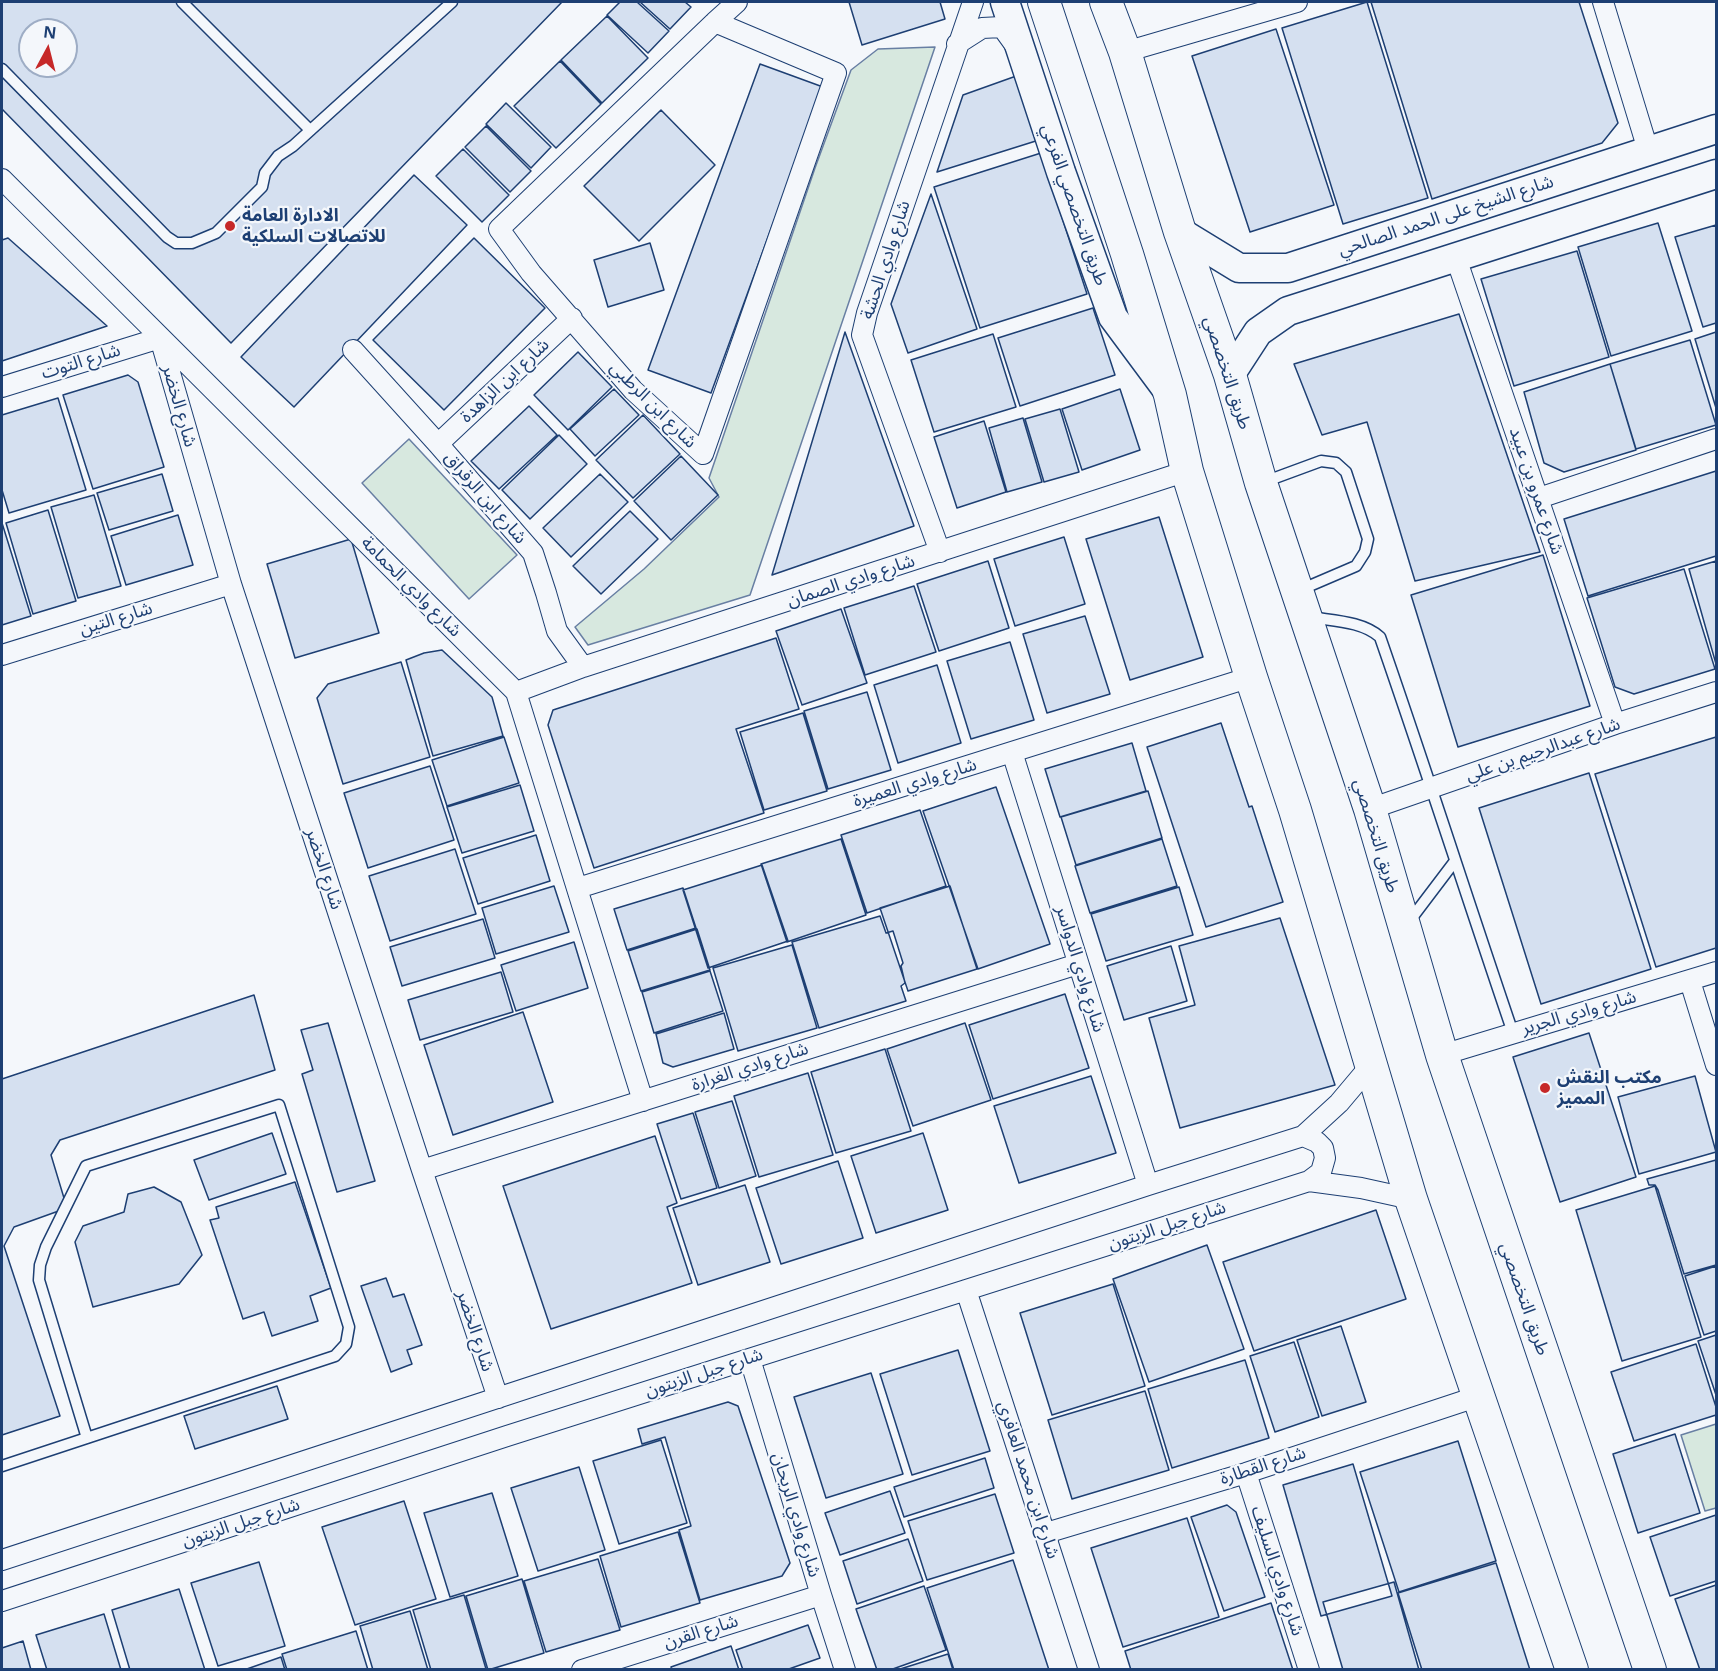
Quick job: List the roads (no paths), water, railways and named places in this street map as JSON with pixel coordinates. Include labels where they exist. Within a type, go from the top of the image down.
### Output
[{"type":"main road","points":[[1044,2],[1127,254],[1170,395],[1187,471],[1295,810],[1411,1199],[1572,1670]]},
{"type":"main road","name":"طريق التخصصي","points":[[1106,2],[1125,52],[1180,232],[1230,375],[1261,483],[1370,809],[1442,1055],[1650,1670]]},
{"type":"main road","points":[[1115,2],[1125,52]]},
{"type":"street","name":"شارع ابن الرطبي","points":[[715,22],[836,73],[703,454],[633,390],[531,273],[499,229],[715,22],[737,2]]},
{"type":"street","name":"شارع وادي الحشة","points":[[940,552],[862,334],[867,313],[973,2]]},
{"type":"street","name":"طريق التخصصي الفرعي","points":[[1005,2],[1061,172],[1113,317],[1170,395]]},
{"type":"street","points":[[1125,52],[1297,2]]},
{"type":"street","points":[[1604,2],[1648,150]]},
{"type":"street","points":[[957,44],[982,28],[1002,27],[1023,57]]},
{"type":"street","name":"شارع الشيخ على الحمد الصالحي","points":[[1180,232],[1239,268],[1288,267],[1716,129]]},
{"type":"street","points":[[1230,375],[1258,332],[1288,311],[1716,174]]},
{"type":"street","name":"شارع وادي الحمامة","points":[[2,179],[516,692],[643,1101]]},
{"type":"street","name":"شارع عمرو بن عبيد","points":[[1456,258],[1615,724]]},
{"type":"street","name":"شارع ابن الزاهدة","points":[[438,444],[572,318]]},
{"type":"street","name":"شارع التوت","points":[[2,387],[160,338]]},
{"type":"street","name":"شارع الخضر","points":[[160,338],[231,584],[498,1398]]},
{"type":"street","name":"شارع ابن الرقراق","points":[[353,350],[533,553],[557,631],[583,667]]},
{"type":"street","points":[[1539,498],[1716,439]]},
{"type":"street","name":"شارع وادي الصمان","points":[[516,692],[583,667],[1187,471]]},
{"type":"street","name":"شارع التين","points":[[2,655],[231,584]]},
{"type":"street","name":"شارع وادي العميرة","points":[[578,888],[1251,677]]},
{"type":"street","name":"شارع عبدالرحيم بن علي","points":[[1370,809],[1615,724],[1716,692]]},
{"type":"street","name":"شارع وادي الدواسر","points":[[1012,752],[1148,1185]]},
{"type":"street","name":"شارع وادي الغرارة","points":[[422,1170],[1078,964]]},
{"type":"street","name":"شارع وادي الجرير","points":[[1442,1055],[1716,972]]},
{"type":"street","points":[[1690,981],[1716,1065]]},
{"type":"street","points":[[2,1560],[1303,1136],[1339,1103],[1371,1065]]},
{"type":"street","points":[[1303,1136],[1317,1142],[1323,1148],[1325,1158],[1321,1172],[1309,1181]]},
{"type":"street","name":"شارع جبل الزيتون","points":[[2,1601],[518,1432],[1309,1181],[1361,1188],[1411,1199]]},
{"type":"street","name":"شارع ابن محمد العافري","points":[[966,1290],[1089,1670]]},
{"type":"street","name":"شارع وادي الريحان","points":[[750,1359],[845,1670]]},
{"type":"street","name":"شارع القطارة","points":[[1046,1533],[1246,1473],[1479,1396]]},
{"type":"street","name":"شارع وادي السليف","points":[[1246,1473],[1309,1670]]},
{"type":"street","name":"شارع القرن","points":[[582,1670],[821,1595]]},
{"type":"lane","points":[[182,2],[310,130]]},
{"type":"lane","points":[[2,69],[167,237],[176,243],[192,243],[216,233],[262,187],[266,173],[278,156],[293,146],[452,2]]},
{"type":"lane","points":[[1261,483],[1322,461],[1336,463],[1346,472],[1368,539],[1365,552],[1356,566],[1301,604]]},
{"type":"lane","points":[[1301,604],[1371,630],[1380,637],[1513,1033]]},
{"type":"lane","points":[[1404,929],[1455,861]]},
{"type":"lane","points":[[2,1466],[87,1438],[335,1356],[346,1344],[349,1327],[279,1105],[86,1166],[46,1247],[40,1265],[39,1280],[87,1438]]},
{"type":"place","name":"الادارة العامة للاتصالات السلكية","points":[[230,226]]},
{"type":"place","name":"مكتب النقش المميز","points":[[1545,1088]]}]
